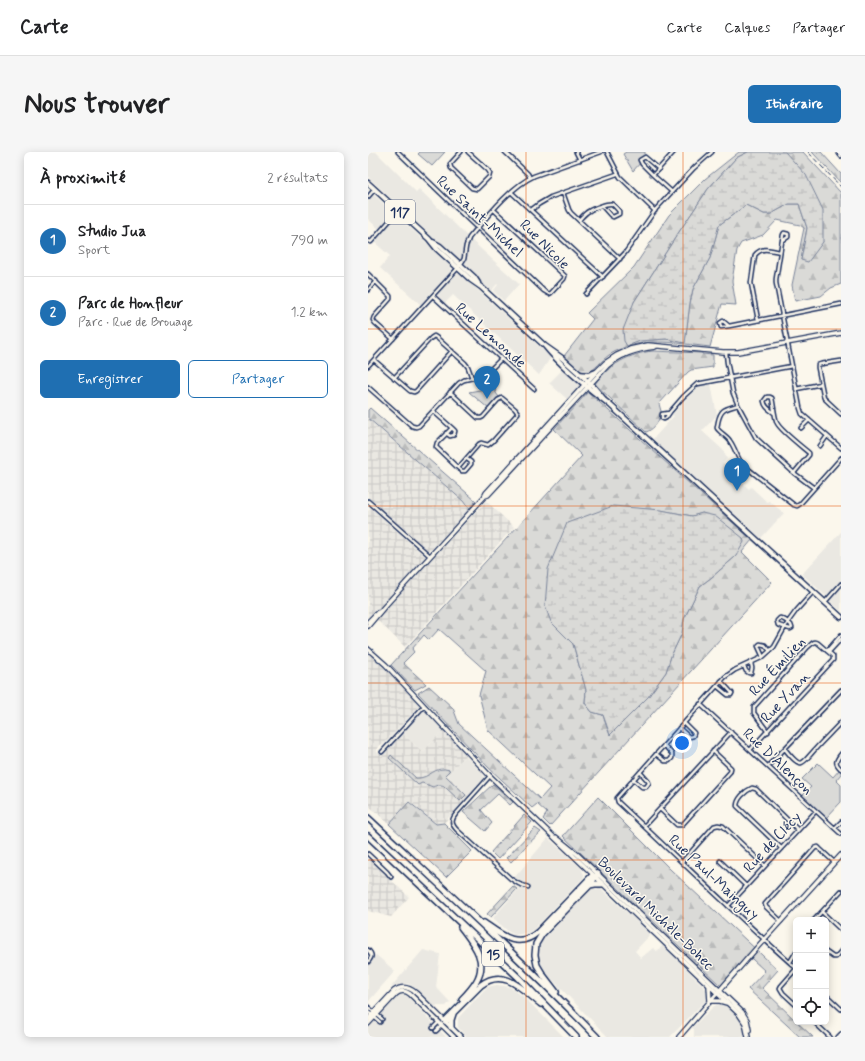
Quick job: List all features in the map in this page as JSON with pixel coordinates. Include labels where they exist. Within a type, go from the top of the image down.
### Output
[{"type":"highway","name":"15","points":[[368,818],[565,1004],[597,1037]]},
{"type":"highway","name":"15","points":[[368,836],[518,978],[576,1037]]},
{"type":"highway","points":[[565,1004],[538,966],[535,955],[535,946],[542,934],[590,885],[596,875]]},
{"type":"highway","points":[[469,913],[506,938],[516,940],[528,939],[538,932],[596,875]]},
{"type":"highway","points":[[590,885],[602,884]]},
{"type":"highway","points":[[442,1022],[474,986],[479,976],[481,967],[480,958],[476,949],[450,914]]},
{"type":"highway","points":[[442,1022],[454,1013],[482,983],[491,979],[500,978],[515,983],[553,1013]]},
{"type":"highway","points":[[451,1027],[454,1013]]},
{"type":"main road","name":"117","points":[[368,183],[431,241],[437,249],[459,266],[471,280],[481,287],[552,354],[609,404],[841,617]]},
{"type":"main road","name":"117","points":[[545,346],[578,373],[587,384]]},
{"type":"main road","points":[[578,373],[588,375],[596,372]]},
{"type":"street","name":"Rue Saint-Michel","points":[[398,152],[544,291],[549,294]]},
{"type":"street","points":[[461,152],[450,164],[451,168],[472,188],[477,189],[489,177],[490,173],[468,152]]},
{"type":"street","points":[[505,152],[528,174],[530,178]]},
{"type":"street","points":[[576,152],[580,160]]},
{"type":"street","points":[[368,366],[459,266],[464,259],[466,246],[470,238],[511,192],[530,178],[601,152]]},
{"type":"street","points":[[608,152],[620,177],[655,211]]},
{"type":"street","points":[[654,175],[674,152]]},
{"type":"street","points":[[586,294],[620,259],[655,211],[694,168],[712,152]]},
{"type":"street","points":[[838,152],[841,156]]},
{"type":"street","points":[[659,169],[645,157],[640,160],[642,164],[672,192]]},
{"type":"street","points":[[531,210],[550,197],[618,174]]},
{"type":"street","points":[[368,196],[375,189]]},
{"type":"street","points":[[511,192],[602,277]]},
{"type":"street","points":[[563,193],[569,210],[620,259]]},
{"type":"street","points":[[579,220],[590,210],[602,206],[611,204],[619,211],[619,214],[613,217],[602,206]]},
{"type":"street","name":"Rue Nicole","points":[[494,210],[564,276],[564,279],[549,294]]},
{"type":"street","points":[[369,241],[398,211]]},
{"type":"street","points":[[782,241],[776,279],[800,408],[802,414],[841,448]]},
{"type":"street","points":[[758,320],[751,279],[755,255],[763,249],[780,252]]},
{"type":"street","points":[[368,274],[389,294],[391,298],[373,318],[373,321],[393,339]]},
{"type":"street","points":[[368,290],[376,281]]},
{"type":"street","name":"Rue Lemonde","points":[[433,296],[534,389]]},
{"type":"street","points":[[729,326],[841,304]]},
{"type":"street","points":[[587,384],[596,372],[613,357],[630,349],[648,345],[726,352],[743,351],[841,333]]},
{"type":"street","points":[[394,378],[433,337],[437,337],[468,367],[472,378]]},
{"type":"street","points":[[368,626],[486,493],[587,384],[607,366],[624,355],[642,349],[666,346]]},
{"type":"street","points":[[374,360],[410,391],[415,392],[452,351]]},
{"type":"street","points":[[726,352],[733,393],[756,438],[794,473],[814,488]]},
{"type":"street","points":[[368,387],[415,427],[419,426],[460,382],[485,375],[501,359]]},
{"type":"street","points":[[841,361],[818,366],[824,398],[841,414]]},
{"type":"street","points":[[670,412],[696,384],[792,366]]},
{"type":"street","points":[[796,389],[821,384]]},
{"type":"street","points":[[450,392],[478,418],[483,417],[494,404],[502,398],[515,409],[518,414],[490,444],[479,444],[458,468]]},
{"type":"street","points":[[774,413],[765,405],[764,400],[767,397],[772,398],[775,409],[774,413],[780,427],[809,453],[807,458],[794,473]]},
{"type":"street","points":[[738,405],[723,410],[720,414],[717,426],[718,429],[729,439],[742,464],[797,506],[841,458]]},
{"type":"street","points":[[433,411],[455,431],[454,435],[450,436],[446,434]]},
{"type":"street","points":[[801,428],[809,420]]},
{"type":"street","points":[[452,428],[437,443],[436,448],[462,471],[465,471],[471,464],[471,462],[466,459]]},
{"type":"street","points":[[820,446],[827,436]]},
{"type":"street","points":[[368,501],[430,556]]},
{"type":"street","points":[[825,603],[841,584]]},
{"type":"street","points":[[640,772],[649,783],[646,787],[642,787],[633,779],[725,677],[735,670],[763,657],[774,647],[788,622],[813,592]]},
{"type":"street","points":[[368,622],[384,607]]},
{"type":"street","points":[[782,618],[788,622],[792,628],[790,629],[778,625],[777,621],[782,618]]},
{"type":"street","points":[[828,651],[841,635]]},
{"type":"street","points":[[828,651],[841,639]]},
{"type":"street","name":"Rue Émilien","points":[[768,732],[754,713],[754,707],[808,647],[816,641],[828,651]]},
{"type":"street","points":[[763,657],[758,646],[760,644],[765,645],[770,651]]},
{"type":"street","name":"Boulevard Michèle-Bohec","points":[[368,649],[386,665],[490,776],[742,1012],[746,1017],[748,1024],[748,1037]]},
{"type":"street","name":"Rue Yvan","points":[[750,750],[831,663],[834,658],[828,651]]},
{"type":"street","points":[[744,666],[746,671],[751,673],[751,663]]},
{"type":"street","points":[[717,686],[728,695],[731,695],[732,693],[730,689],[721,681]]},
{"type":"street","points":[[768,766],[841,690]]},
{"type":"street","name":"Rue D'Alençon","points":[[700,704],[841,834]]},
{"type":"street","points":[[382,752],[424,706]]},
{"type":"street","points":[[785,749],[794,759],[801,763],[841,722]]},
{"type":"street","points":[[679,728],[689,737],[693,736],[694,733],[684,723]]},
{"type":"street","points":[[644,826],[730,732]]},
{"type":"street","points":[[656,754],[665,762],[669,762],[671,760],[673,756],[664,745]]},
{"type":"street","points":[[660,810],[677,825],[682,825],[730,772],[731,768],[729,765],[713,751]]},
{"type":"street","points":[[841,754],[836,761],[837,766],[841,769]]},
{"type":"street","points":[[490,776],[456,814],[452,819],[452,823],[457,830],[511,879],[528,887]]},
{"type":"street","name":"Rue Paul-Mainguy","points":[[633,779],[618,796],[618,802],[793,965]]},
{"type":"street","points":[[781,848],[737,806],[736,804],[743,795],[752,788],[756,789],[798,830]]},
{"type":"street","name":"Rue de Clécy","points":[[728,906],[816,811]]},
{"type":"street","points":[[835,828],[841,822]]},
{"type":"street","points":[[682,862],[714,826],[718,825],[723,826],[765,866]]},
{"type":"street","points":[[781,921],[766,907],[765,904],[814,849],[818,847],[834,862]]},
{"type":"street","points":[[368,854],[391,877]]},
{"type":"street","points":[[679,1037],[841,855]]},
{"type":"street","points":[[720,861],[746,886]]},
{"type":"street","name":"Boulevard Michèle-Bohec","points":[[596,875],[602,884],[709,986],[719,992],[728,1004],[743,1019],[748,1037]]},
{"type":"street","points":[[817,917],[841,891]]},
{"type":"street","points":[[822,912],[841,930]]},
{"type":"street","points":[[368,950],[372,954],[372,958],[368,962]]},
{"type":"street","points":[[827,953],[833,957],[836,957],[841,952]]},
{"type":"street","points":[[790,962],[795,953]]},
{"type":"street","points":[[793,971],[780,986],[780,988],[793,1002]]},
{"type":"street","points":[[709,986],[710,1001]]},
{"type":"street","points":[[368,1024],[394,991],[405,987],[414,992],[454,1037]]},
{"type":"street","points":[[829,999],[841,1009]]},
{"type":"street","points":[[710,1001],[720,1001],[728,1004]]},
{"type":"street","points":[[368,1007],[380,1022]]},
{"type":"street","points":[[368,1012],[382,1019]]},
{"type":"street","points":[[368,1019],[374,1015]]},
{"type":"street","points":[[442,1022],[451,1027],[461,1037]]},
{"type":"street","points":[[433,1028],[442,1022]]},
{"type":"street","points":[[436,1031],[442,1022]]},
{"type":"street","points":[[817,1025],[830,1037]]},
{"type":"street","points":[[838,1037],[841,1034]]},
{"type":"shaded area","points":[[368,152],[376,152],[416,192],[419,189],[519,284],[504,301],[493,291],[498,285],[497,284],[491,291],[368,177]]},
{"type":"shaded area","points":[[368,189],[372,196],[374,195],[452,266],[451,269],[457,274],[459,273],[551,357],[539,375],[453,295],[444,304],[437,297],[439,296],[432,291],[421,305],[380,268],[390,256],[373,241],[382,232],[368,219]]},
{"type":"shaded area","points":[[564,368],[578,381],[580,385],[568,400],[549,383]]},
{"type":"shaded area","points":[[711,384],[717,415],[702,431],[723,450],[727,459],[723,463],[726,467],[749,489],[751,487],[767,502],[769,501],[784,513],[761,538],[653,439],[674,416],[672,415],[696,388]]},
{"type":"shaded area","points":[[368,418],[470,508],[431,550],[427,550],[368,497]]},
{"type":"shaded area","points":[[486,501],[514,527],[405,647],[372,615],[368,619],[368,511],[371,508],[430,561]]},
{"type":"shaded area","points":[[841,532],[841,611],[830,601],[831,599],[828,596],[827,597],[802,574]]},
{"type":"shaded area","points":[[368,653],[386,669],[420,705],[384,744],[377,748],[376,751],[382,756],[402,733],[423,752],[443,730],[466,755],[447,775],[468,796],[444,823],[436,824],[410,802],[389,824],[368,805]]},
{"type":"shaded area","points":[[424,711],[429,713],[444,729],[423,752],[402,733],[421,712]]},
{"type":"shaded area","points":[[466,755],[483,774],[484,778],[468,796],[447,775]]},
{"type":"shaded area","points":[[548,838],[581,868],[584,875],[583,878],[534,929],[528,933],[515,935],[509,932],[493,918],[523,884],[514,878]]},
{"type":"shaded area","points":[[368,858],[409,897],[391,917],[368,911]]},
{"type":"shaded area","points":[[592,889],[601,889],[651,934],[635,951],[641,958],[653,948],[657,951],[663,945],[706,989],[706,1000],[670,1037],[608,1037],[544,971],[539,961],[538,952],[541,941]]},
{"type":"shaded area","points":[[423,950],[440,954],[436,987],[450,1002],[446,1006],[432,1006],[409,984],[401,984],[391,987]]},
{"type":"shaded area","points":[[376,955],[395,971],[368,1002],[368,963]]},
{"type":"shaded area","points":[[497,985],[510,987],[525,998],[564,1037],[466,1037],[458,1027],[458,1018],[487,987]]},
{"type":"shaded area","points":[[404,995],[408,997],[446,1037],[368,1037],[368,1027],[396,996]]},
{"type":"shaded area","points":[[719,1003],[724,1004],[740,1018],[744,1025],[745,1037],[694,1037],[694,1029],[692,1028]]},
{"type":"green space","points":[[420,152],[445,152],[432,166],[418,154]]},
{"type":"green space","points":[[626,152],[645,152],[645,157],[633,171],[623,154]]},
{"type":"green space","points":[[739,152],[748,152],[736,158],[708,189],[634,302],[640,341],[666,339],[685,342],[693,289],[710,258],[719,225],[746,205],[764,214],[771,214],[789,204],[799,204],[807,228],[801,260],[823,242],[785,153],[781,152],[803,152],[841,193],[841,284],[831,288],[821,296],[795,301],[792,285],[804,228],[800,225],[777,220],[763,235],[741,243],[737,250],[732,281],[736,305],[722,304],[710,347],[671,342],[633,345],[609,355],[587,373],[578,370],[564,356],[593,319],[587,313],[634,267],[669,215],[705,179]]},
{"type":"green space","points":[[748,152],[785,152],[806,175],[823,210],[823,242],[808,262],[801,260],[807,228],[799,204],[789,204],[771,214],[764,214],[746,205],[719,225],[710,258],[693,289],[685,343],[666,339],[640,341],[627,346],[624,341],[623,330],[634,302],[708,189],[736,158]]},
{"type":"green space","points":[[812,152],[821,152],[841,174],[841,183]]},
{"type":"green space","points":[[653,351],[702,353],[713,355],[713,367],[691,370],[688,372],[659,404],[661,411],[656,425],[646,432],[595,384],[606,371],[628,357]]},
{"type":"green space","points":[[495,387],[496,393],[499,397],[489,409],[469,392]]},
{"type":"green space","points":[[588,392],[752,540],[742,552],[772,582],[550,826],[543,819],[547,813],[537,804],[532,808],[488,767],[418,693],[429,686],[453,708],[459,724],[540,799],[550,788],[488,730],[479,695],[486,671],[439,629],[429,640],[424,635],[412,649],[414,652],[403,663],[426,684],[415,690],[391,665],[582,456],[554,429]],"holes":[[[660,510],[692,516],[703,513],[736,556],[700,586],[684,619],[682,633],[671,656],[666,672],[648,697],[610,735],[603,715],[592,712],[585,703],[586,690],[573,644]]]},
{"type":"green space","points":[[370,408],[476,501],[470,508],[368,418],[368,410]]},
{"type":"green space","points":[[613,506],[661,510],[692,516],[702,513],[715,516],[743,538],[744,542],[736,556],[700,586],[684,619],[682,633],[671,656],[666,672],[648,697],[610,735],[603,715],[592,712],[585,703],[586,690],[573,644],[551,622],[545,606],[548,569],[567,523]]},
{"type":"green space","points":[[391,755],[416,778],[421,778],[440,769],[450,770],[445,775],[466,795],[460,801],[443,785],[433,787],[422,783],[418,785],[389,758]]},
{"type":"green space","points":[[818,763],[833,777],[840,769],[841,770],[841,774],[836,780],[841,785],[841,802],[826,818],[802,796],[811,787],[802,779]]},
{"type":"green space","points":[[493,784],[513,802],[510,805],[498,794],[481,810],[492,823],[485,831],[463,812]]},
{"type":"green space","points":[[598,797],[671,870],[778,970],[762,988],[793,1018],[793,1025],[800,1025],[813,1037],[800,1037],[748,989],[765,971],[752,959],[747,956],[721,986],[563,836]]},
{"type":"green space","points":[[409,802],[436,824],[444,823],[472,851],[446,877],[389,824]]},
{"type":"green space","points":[[524,815],[532,822],[498,859],[491,852]]},
{"type":"green space","points":[[535,828],[541,832],[511,862],[506,858]]},
{"type":"green space","points":[[513,886],[517,889],[491,917],[487,914]]},
{"type":"railway","points":[[808,152],[841,187]]},
{"type":"place","name":"Parc de Honfleur","points":[[487,399]]},
{"type":"place","name":"Studio Jua","points":[[737,491]]}]
